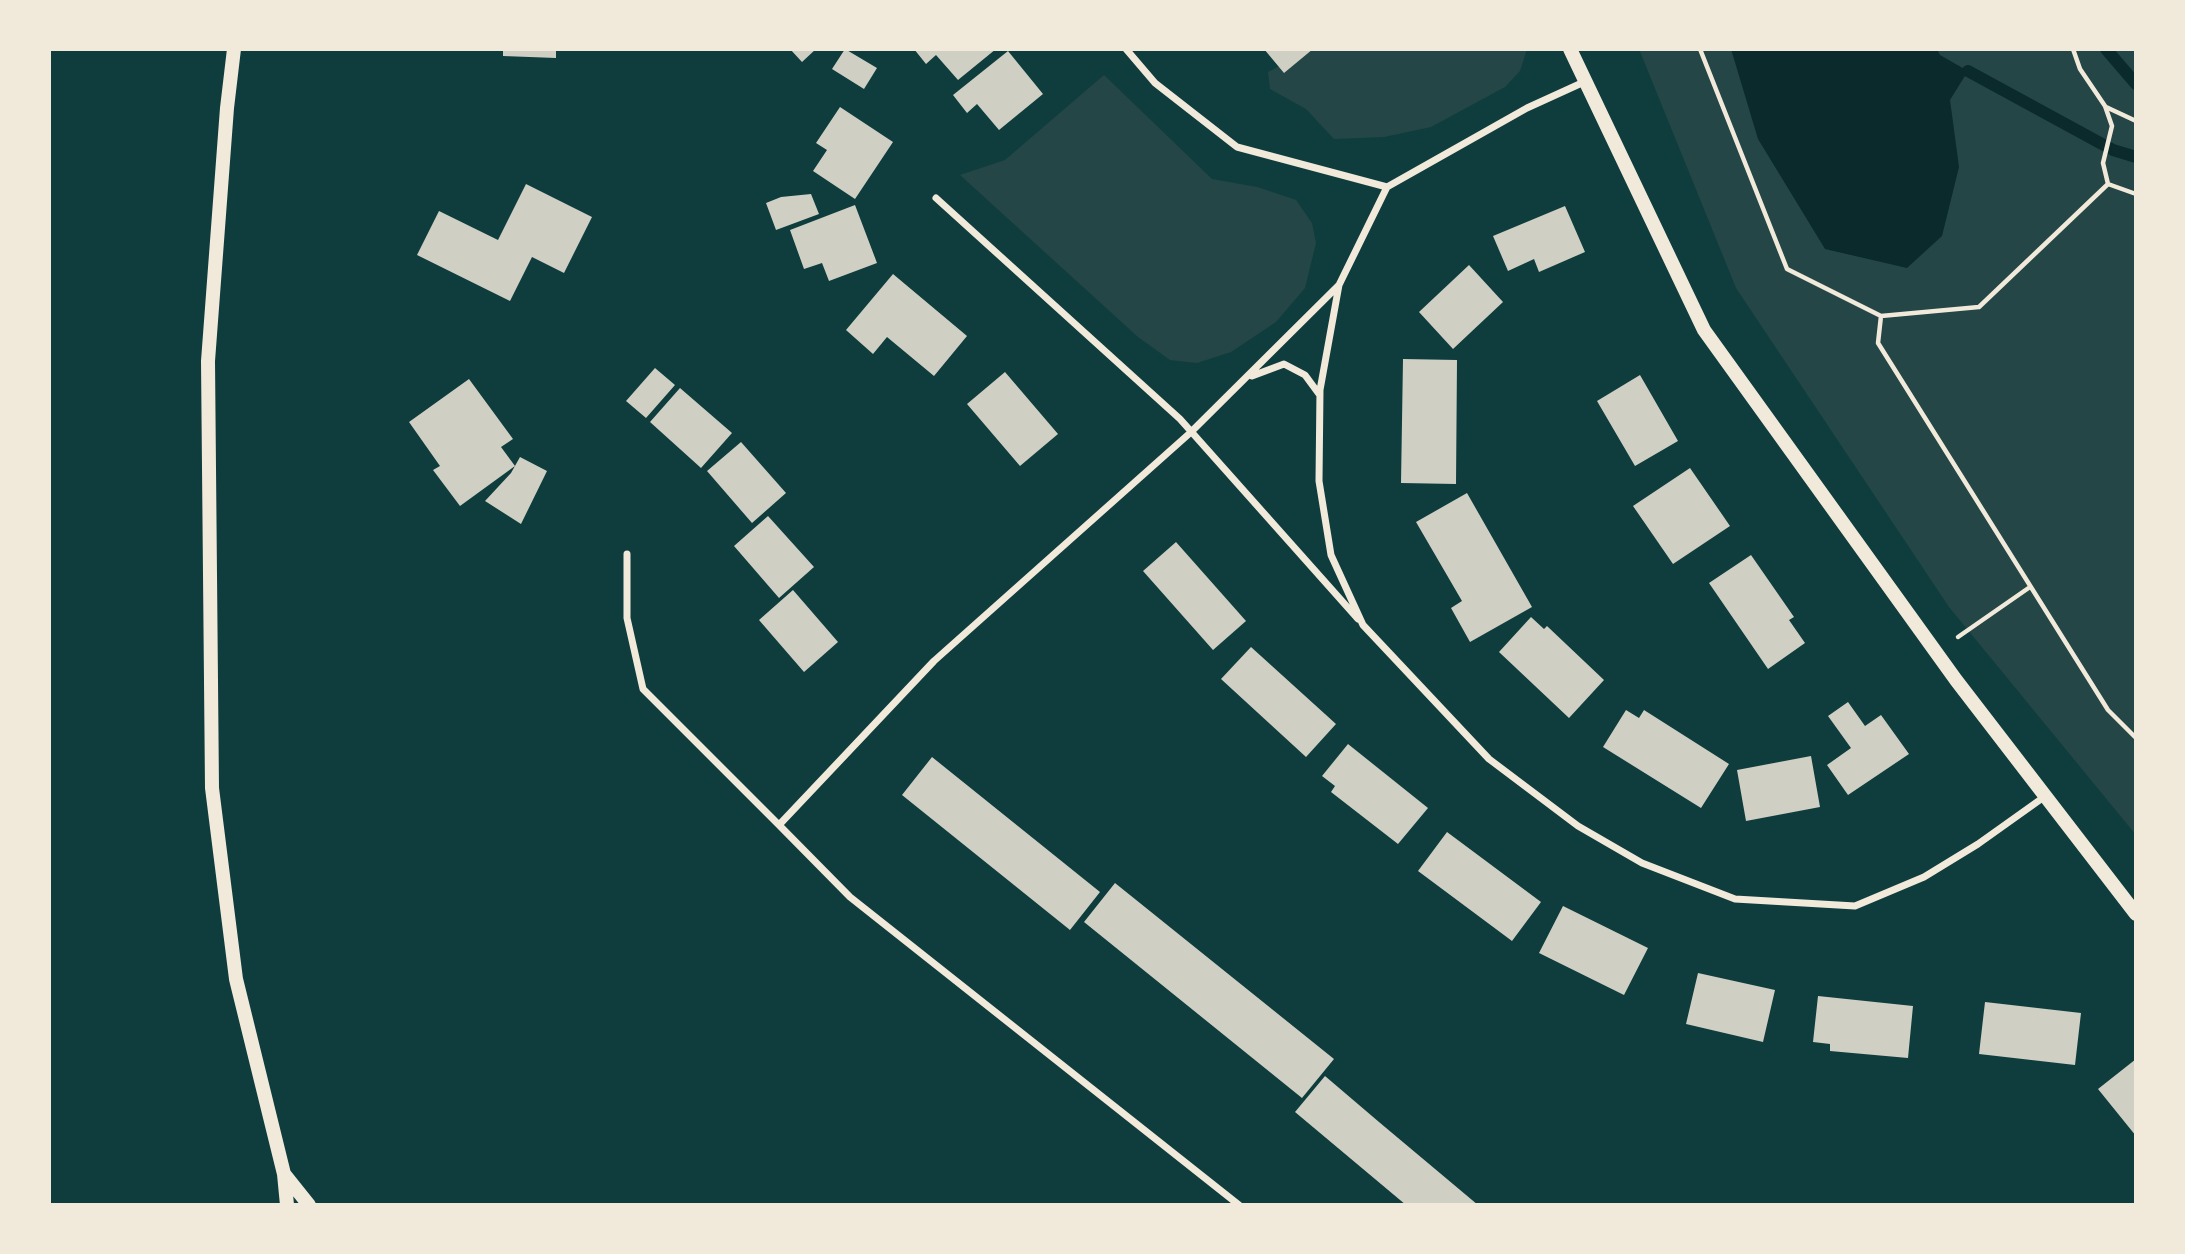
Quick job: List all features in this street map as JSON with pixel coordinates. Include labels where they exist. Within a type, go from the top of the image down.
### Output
[{"type":"main road","points":[[234,49],[208,361],[212,788],[236,979],[284,1174],[287,1205]]},
{"type":"main road","points":[[1570,49],[1704,330],[1956,680],[2136,914]]},
{"type":"main road","points":[[284,1174],[309,1205]]},
{"type":"street","points":[[1126,49],[1155,83],[1237,147],[1387,187]]},
{"type":"street","points":[[1363,625],[1331,555],[1319,481],[1319,394],[1339,285],[1387,187],[1527,108],[1584,82]]},
{"type":"street","points":[[936,198],[1180,419],[1363,625],[1489,759],[1578,826],[1642,863],[1735,899],[1855,906],[1924,877],[1978,844],[2044,797]]},
{"type":"street","points":[[779,825],[934,662],[1190,433],[1339,285]]},
{"type":"street","points":[[1248,377],[1284,365],[1305,375],[1319,394]]},
{"type":"street","points":[[627,554],[627,618],[643,689],[850,897],[1239,1205]]},
{"type":"path","points":[[1700,49],[1787,269],[1881,316],[1979,307],[2108,184]]},
{"type":"path","points":[[2073,49],[2080,69],[2105,106],[2112,126],[2103,163],[2108,184]]},
{"type":"path","points":[[2105,106],[2136,121]]},
{"type":"path","points":[[2108,184],[2136,194]]},
{"type":"path","points":[[1881,316],[1878,343],[2108,710],[2136,738]]},
{"type":"path","points":[[1955,639],[2029,587]]},
{"type":"shaded area","points":[[1312,49],[1527,49],[1520,71],[1505,87],[1431,127],[1384,137],[1334,139],[1306,109],[1270,89],[1268,72]]},
{"type":"shaded area","points":[[1639,49],[2136,49],[2136,835],[1949,607],[1736,288]]},
{"type":"shaded area","points":[[1731,49],[1937,49],[1940,55],[1968,71],[1950,100],[1959,167],[1942,236],[1907,268],[1825,249],[1758,139]]},
{"type":"shaded area","points":[[1104,75],[1212,179],[1257,187],[1296,200],[1312,223],[1316,243],[1305,288],[1276,322],[1231,352],[1197,363],[1170,360],[1138,337],[960,175],[1005,160]]},
{"type":"building","points":[[503,49],[556,49],[556,58],[503,56]]},
{"type":"building","points":[[790,49],[816,49],[802,62]]},
{"type":"building","points":[[845,49],[877,68],[864,89],[832,69]]},
{"type":"building","points":[[914,49],[996,49],[958,80],[936,55],[926,64]]},
{"type":"building","points":[[1264,49],[1313,49],[1284,73]]},
{"type":"building","points":[[1008,51],[1043,94],[999,130],[977,104],[967,113],[953,95]]},
{"type":"building","points":[[840,107],[893,142],[855,199],[813,171],[827,150],[816,143]]},
{"type":"building","points":[[526,184],[592,217],[564,273],[532,257],[510,301],[417,255],[439,211],[498,240]]},
{"type":"building","points":[[811,194],[819,214],[776,230],[766,203],[781,197]]},
{"type":"building","points":[[855,205],[877,263],[829,281],[822,263],[804,269],[790,230]]},
{"type":"building","points":[[1565,206],[1585,252],[1539,272],[1534,259],[1508,271],[1493,236]]},
{"type":"building","points":[[1469,265],[1503,302],[1453,349],[1419,312]]},
{"type":"building","points":[[893,274],[967,336],[934,376],[887,337],[873,354],[846,330]]},
{"type":"building","points":[[1403,359],[1457,360],[1456,484],[1401,483]]},
{"type":"building","points":[[655,368],[675,385],[646,418],[626,401]]},
{"type":"building","points":[[1005,372],[1058,434],[1020,466],[967,404]]},
{"type":"building","points":[[1640,375],[1678,441],[1635,466],[1597,401]]},
{"type":"building","points":[[469,379],[513,439],[501,447],[515,466],[460,506],[433,470],[440,466],[409,422]]},
{"type":"building","points":[[680,388],[732,433],[701,468],[650,422]]},
{"type":"building","points":[[741,442],[786,493],[752,523],[707,471]]},
{"type":"building","points":[[520,457],[547,471],[521,524],[485,501],[511,473]]},
{"type":"building","points":[[1690,468],[1730,526],[1673,564],[1633,506]]},
{"type":"building","points":[[1467,493],[1532,607],[1470,642],[1451,608],[1462,601],[1416,522]]},
{"type":"building","points":[[768,516],[814,567],[779,598],[734,546]]},
{"type":"building","points":[[1176,542],[1246,621],[1213,650],[1143,571]]},
{"type":"building","points":[[1751,555],[1794,617],[1789,620],[1805,643],[1768,669],[1709,583]]},
{"type":"building","points":[[793,590],[838,642],[804,672],[759,620]]},
{"type":"building","points":[[1531,617],[1544,629],[1547,626],[1604,680],[1569,718],[1499,652]]},
{"type":"building","points":[[1251,647],[1336,724],[1306,757],[1221,679]]},
{"type":"building","points":[[1848,702],[1865,726],[1881,715],[1909,754],[1848,795],[1827,765],[1851,748],[1828,716]]},
{"type":"building","points":[[1626,710],[1639,718],[1644,710],[1729,764],[1701,808],[1603,747]]},
{"type":"building","points":[[1348,744],[1428,808],[1398,844],[1331,792],[1335,786],[1322,776]]},
{"type":"building","points":[[1811,756],[1820,807],[1746,821],[1737,770]]},
{"type":"building","points":[[932,757],[1100,892],[1070,930],[902,795]]},
{"type":"building","points":[[1447,832],[1541,902],[1512,941],[1418,871]]},
{"type":"building","points":[[1115,883],[1334,1059],[1302,1098],[1084,922]]},
{"type":"building","points":[[1563,906],[1648,948],[1624,995],[1539,953]]},
{"type":"building","points":[[1698,973],[1775,990],[1763,1042],[1686,1024]]},
{"type":"building","points":[[1818,996],[1913,1006],[1908,1058],[1830,1051],[1830,1044],[1813,1042]]},
{"type":"building","points":[[1985,1002],[2081,1013],[2075,1065],[1979,1054]]},
{"type":"building","points":[[2136,1059],[2136,1136],[2098,1089]]},
{"type":"building","points":[[1325,1076],[1478,1205],[1406,1205],[1295,1112]]},
{"type":"waterway","points":[[2106,49],[2136,84]]},
{"type":"waterway","points":[[1968,71],[2113,150],[2136,157]]}]
